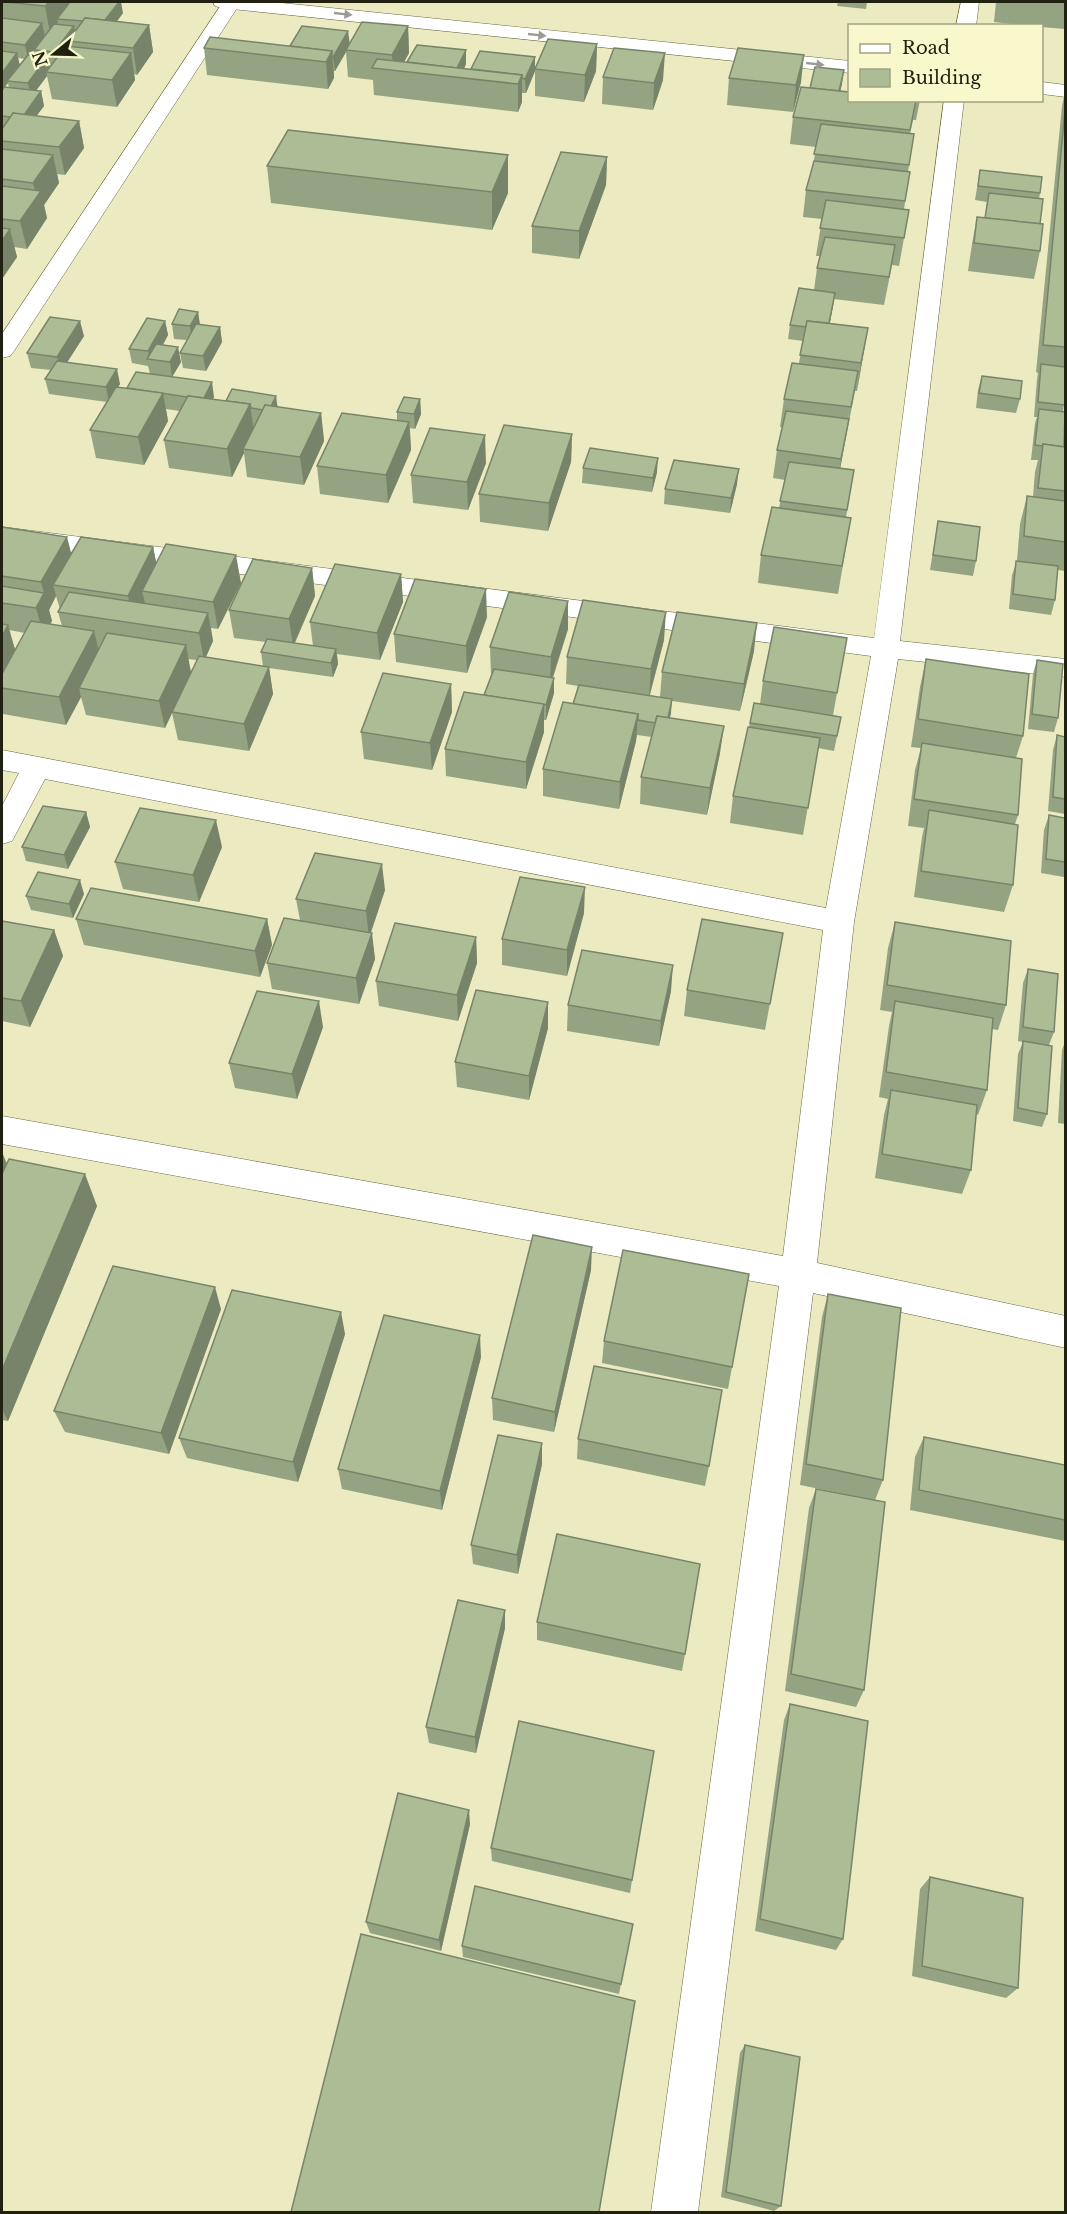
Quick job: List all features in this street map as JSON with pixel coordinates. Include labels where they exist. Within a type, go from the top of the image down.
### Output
[{"type":"street","points":[[2,351],[229,2],[848,67]]},
{"type":"street","points":[[966,24],[970,2]]},
{"type":"street","points":[[826,46],[848,48]]},
{"type":"street","points":[[1043,88],[1065,91]]},
{"type":"street","points":[[674,2212],[798,1274],[839,922],[886,649],[954,102]]},
{"type":"street","points":[[2,535],[886,649],[1065,668]]},
{"type":"street","points":[[2,760],[839,922]]},
{"type":"street","points":[[2,833],[37,766]]},
{"type":"street","points":[[2,1130],[798,1274],[1065,1332]]},
{"type":"building","points":[[5,2],[49,2],[45,6]]},
{"type":"building","points":[[70,2],[119,2],[105,20],[57,19]]},
{"type":"building","points":[[2,18],[42,23],[25,45],[2,42]]},
{"type":"building","points":[[85,18],[149,25],[133,48],[68,41]]},
{"type":"building","points":[[362,22],[408,26],[392,55],[346,50]]},
{"type":"building","points":[[54,24],[74,26],[54,52],[34,50]]},
{"type":"building","points":[[302,26],[348,31],[332,57],[332,51],[290,46]]},
{"type":"building","points":[[210,37],[332,51],[326,62],[204,48]]},
{"type":"building","points":[[548,39],[597,44],[585,75],[535,69]]},
{"type":"building","points":[[417,45],[466,50],[457,68],[407,62]]},
{"type":"building","points":[[66,46],[131,53],[112,80],[46,72]]},
{"type":"building","points":[[614,48],[665,53],[654,83],[603,77]]},
{"type":"building","points":[[738,48],[804,55],[796,85],[729,78]]},
{"type":"building","points":[[2,51],[17,53],[2,73]]},
{"type":"building","points":[[480,51],[535,57],[525,79],[522,75],[471,69]]},
{"type":"building","points":[[28,55],[47,57],[28,83],[7,81]]},
{"type":"building","points":[[377,59],[522,75],[518,84],[372,68]]},
{"type":"building","points":[[815,67],[844,70],[839,91],[810,88]]},
{"type":"building","points":[[4,87],[41,91],[24,115],[13,113],[11,117],[2,116]]},
{"type":"building","points":[[801,87],[848,92],[848,102],[916,102],[910,130],[793,117]]},
{"type":"building","points":[[1065,110],[1065,347],[1043,345]]},
{"type":"building","points":[[13,113],[79,121],[59,147],[2,141],[2,129]]},
{"type":"building","points":[[821,124],[914,134],[909,165],[814,154]]},
{"type":"building","points":[[288,130],[508,155],[492,192],[267,166]]},
{"type":"building","points":[[2,149],[53,155],[33,183],[2,179]]},
{"type":"building","points":[[561,152],[607,157],[579,231],[532,226]]},
{"type":"building","points":[[814,161],[910,172],[905,201],[806,190]]},
{"type":"building","points":[[980,170],[1042,177],[1040,193],[978,186]]},
{"type":"building","points":[[2,186],[41,191],[20,221],[2,219]]},
{"type":"building","points":[[989,193],[1043,199],[1040,224],[985,218]]},
{"type":"building","points":[[826,200],[909,210],[904,238],[820,228]]},
{"type":"building","points":[[977,217],[1043,224],[1040,251],[974,243]]},
{"type":"building","points":[[2,228],[10,229],[2,241]]},
{"type":"building","points":[[825,237],[895,245],[889,277],[817,268]]},
{"type":"building","points":[[799,288],[835,293],[829,323],[807,321],[806,327],[790,325]]},
{"type":"building","points":[[179,309],[198,312],[190,326],[172,324]]},
{"type":"building","points":[[50,317],[80,321],[57,357],[27,353]]},
{"type":"building","points":[[147,318],[165,321],[148,351],[129,349]]},
{"type":"building","points":[[807,321],[868,328],[861,363],[800,355]]},
{"type":"building","points":[[196,324],[220,327],[203,356],[180,353]]},
{"type":"building","points":[[156,344],[178,347],[170,362],[147,359]]},
{"type":"building","points":[[57,361],[117,369],[106,387],[45,379]]},
{"type":"building","points":[[792,363],[858,371],[851,407],[784,399]]},
{"type":"building","points":[[1041,364],[1065,367],[1065,405],[1038,402]]},
{"type":"building","points":[[136,372],[212,382],[204,398],[127,388]]},
{"type":"building","points":[[982,376],[1022,381],[1020,399],[979,393]]},
{"type":"building","points":[[116,387],[163,393],[138,437],[90,430]]},
{"type":"building","points":[[232,389],[276,396],[271,406],[265,405],[263,410],[251,408],[250,404],[226,401]]},
{"type":"building","points":[[188,396],[250,404],[227,449],[164,440]]},
{"type":"building","points":[[404,397],[420,399],[414,414],[397,412]]},
{"type":"building","points":[[265,405],[321,413],[300,457],[243,449]]},
{"type":"building","points":[[1039,409],[1065,412],[1064,447],[1035,445]]},
{"type":"building","points":[[786,411],[849,419],[841,459],[777,450]]},
{"type":"building","points":[[342,413],[409,422],[386,475],[317,466]]},
{"type":"building","points":[[504,425],[572,434],[549,503],[479,494]]},
{"type":"building","points":[[430,428],[485,435],[467,482],[411,475]]},
{"type":"building","points":[[1043,444],[1065,447],[1065,491],[1038,488]]},
{"type":"building","points":[[590,448],[658,458],[653,478],[583,468]]},
{"type":"building","points":[[674,460],[739,469],[731,498],[665,489]]},
{"type":"building","points":[[789,462],[854,470],[847,510],[780,501]]},
{"type":"building","points":[[1027,496],[1065,501],[1065,542],[1024,536]]},
{"type":"building","points":[[772,507],[851,518],[842,566],[761,555]]},
{"type":"building","points":[[938,521],[980,527],[976,561],[933,555]]},
{"type":"building","points":[[2,527],[67,537],[41,582],[2,576]]},
{"type":"building","points":[[81,537],[153,547],[128,596],[53,585]]},
{"type":"building","points":[[166,544],[236,555],[213,602],[142,591]]},
{"type":"building","points":[[253,559],[312,568],[289,619],[229,610]]},
{"type":"building","points":[[1016,561],[1058,566],[1055,600],[1013,594]]},
{"type":"building","points":[[335,564],[401,574],[377,633],[310,622]]},
{"type":"building","points":[[415,579],[486,589],[466,646],[394,634]]},
{"type":"building","points":[[2,586],[44,593],[36,608],[2,603]]},
{"type":"building","points":[[69,592],[208,613],[199,633],[58,612]]},
{"type":"building","points":[[509,592],[568,601],[551,657],[490,647]]},
{"type":"building","points":[[583,600],[666,612],[651,669],[567,657]]},
{"type":"building","points":[[677,612],[757,623],[744,684],[662,672]]},
{"type":"building","points":[[31,621],[94,631],[59,697],[2,688],[2,674]]},
{"type":"building","points":[[2,624],[8,625],[2,636]]},
{"type":"building","points":[[774,627],[847,638],[837,693],[763,681]]},
{"type":"building","points":[[107,633],[186,645],[159,701],[79,688]]},
{"type":"building","points":[[267,639],[336,649],[331,663],[261,652]]},
{"type":"building","points":[[199,656],[269,667],[244,724],[172,712]]},
{"type":"building","points":[[926,659],[1029,674],[1023,736],[918,719]]},
{"type":"building","points":[[1037,660],[1063,664],[1058,718],[1032,714]]},
{"type":"building","points":[[494,669],[554,678],[546,705],[484,695]]},
{"type":"building","points":[[383,673],[451,684],[430,743],[361,732]]},
{"type":"building","points":[[579,685],[672,699],[668,718],[657,716],[655,723],[638,720],[638,714],[573,704]]},
{"type":"building","points":[[464,692],[544,704],[526,762],[445,749]]},
{"type":"building","points":[[563,702],[638,714],[620,782],[543,769]]},
{"type":"building","points":[[754,703],[841,717],[837,736],[750,723]]},
{"type":"building","points":[[657,716],[724,726],[710,788],[641,777]]},
{"type":"building","points":[[748,727],[820,738],[808,808],[733,796]]},
{"type":"building","points":[[1057,735],[1065,737],[1065,799],[1053,797]]},
{"type":"building","points":[[922,743],[1022,759],[1018,815],[914,799]]},
{"type":"building","points":[[43,806],[86,812],[64,855],[22,847]]},
{"type":"building","points":[[140,808],[216,820],[193,875],[115,862]]},
{"type":"building","points":[[929,810],[1018,825],[1013,885],[921,871]]},
{"type":"building","points":[[1049,815],[1065,818],[1065,862],[1046,859]]},
{"type":"building","points":[[315,853],[382,864],[366,911],[296,899]]},
{"type":"building","points":[[38,872],[80,880],[69,904],[26,896]]},
{"type":"building","points":[[520,877],[585,887],[567,950],[502,939]]},
{"type":"building","points":[[91,888],[267,919],[255,951],[76,919]]},
{"type":"building","points":[[284,918],[372,933],[356,978],[267,963]]},
{"type":"building","points":[[702,919],[783,933],[770,1004],[687,990]]},
{"type":"building","points":[[2,921],[54,930],[21,1001],[2,998]]},
{"type":"building","points":[[895,922],[1011,941],[1006,1005],[887,985]]},
{"type":"building","points":[[395,923],[476,937],[457,995],[376,981]]},
{"type":"building","points":[[582,950],[673,965],[661,1021],[568,1005]]},
{"type":"building","points":[[1028,969],[1058,974],[1054,1032],[1023,1027]]},
{"type":"building","points":[[476,990],[548,1002],[529,1076],[455,1062]]},
{"type":"building","points":[[257,991],[319,1001],[292,1074],[229,1063]]},
{"type":"building","points":[[895,1001],[993,1018],[987,1090],[886,1072]]},
{"type":"building","points":[[1023,1041],[1052,1046],[1047,1114],[1018,1108]]},
{"type":"building","points":[[891,1090],[977,1105],[971,1170],[882,1154]]},
{"type":"building","points":[[9,1159],[85,1174],[2,1370],[2,1174]]},
{"type":"building","points":[[533,1235],[592,1247],[555,1412],[492,1398]]},
{"type":"building","points":[[623,1250],[749,1274],[732,1367],[604,1341]]},
{"type":"building","points":[[113,1266],[215,1287],[161,1433],[54,1411]]},
{"type":"building","points":[[232,1290],[341,1312],[293,1462],[179,1438]]},
{"type":"building","points":[[828,1294],[901,1308],[883,1480],[806,1464]]},
{"type":"building","points":[[384,1315],[480,1335],[440,1491],[338,1469]]},
{"type":"building","points":[[594,1366],[722,1390],[709,1466],[578,1439]]},
{"type":"building","points":[[498,1435],[542,1443],[517,1555],[471,1545]]},
{"type":"building","points":[[924,1437],[1065,1465],[1065,1520],[919,1490]]},
{"type":"building","points":[[816,1489],[885,1502],[864,1690],[791,1674]]},
{"type":"building","points":[[557,1534],[700,1564],[685,1654],[537,1622]]},
{"type":"building","points":[[458,1600],[505,1610],[475,1737],[426,1727]]},
{"type":"building","points":[[790,1704],[868,1721],[843,1939],[760,1919]]},
{"type":"building","points":[[519,1721],[654,1751],[632,1880],[491,1848]]},
{"type":"building","points":[[398,1793],[469,1810],[439,1940],[366,1922]]},
{"type":"building","points":[[930,1877],[1023,1898],[1018,1988],[922,1966]]},
{"type":"building","points":[[475,1886],[633,1924],[621,1984],[462,1946]]},
{"type":"building","points":[[361,1934],[635,2001],[599,2212],[291,2212]]},
{"type":"building","points":[[745,2045],[800,2057],[781,2206],[726,2192]]}]
